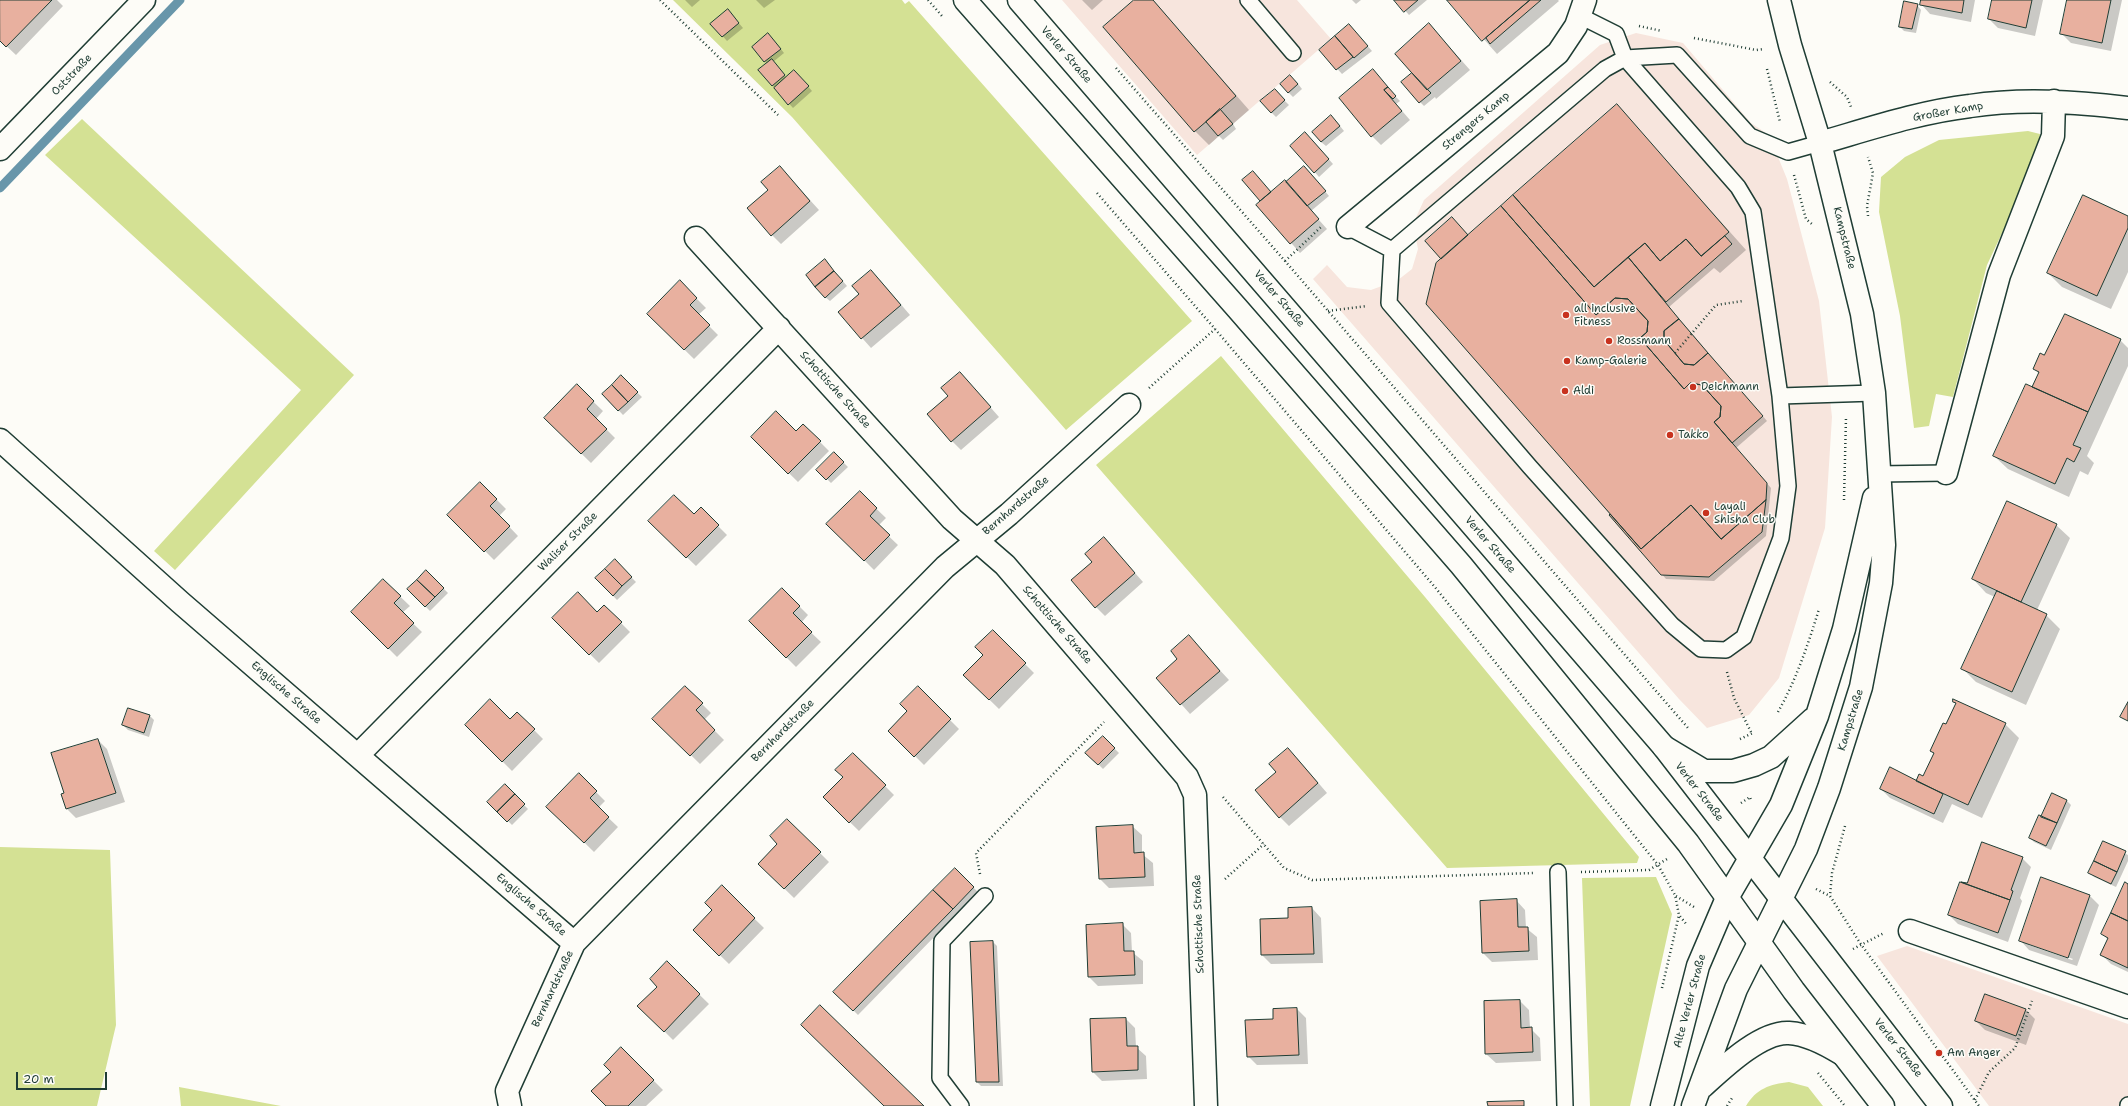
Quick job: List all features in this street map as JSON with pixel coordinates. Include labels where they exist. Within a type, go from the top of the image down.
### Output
[{"type":"street","name":"Oststraße","points":[[0,150],[144,0]]},
{"type":"street","points":[[965,0],[1237,308],[1461,565],[1688,843],[1759,943],[1842,1054],[1884,1106]]},
{"type":"street","name":"Verler Straße","points":[[1019,0],[1664,747],[1941,1106]]},
{"type":"street","name":"Kampstraße","points":[[1759,943],[1806,849],[1829,788],[1862,687],[1882,583],[1884,544],[1878,478],[1874,393],[1862,314],[1820,143],[1790,45],[1779,0]]},
{"type":"street","name":"Strengers Kamp","points":[[1348,227],[1558,53],[1576,26],[1583,8]]},
{"type":"street","points":[[1946,473],[1999,275],[2053,136],[2054,101]]},
{"type":"street","name":"Großer Kamp","points":[[1820,143],[1897,121],[1970,106],[2054,101],[2128,108]]},
{"type":"street","name":"Schottische Straße","points":[[696,238],[952,519],[1005,565],[1124,701],[1187,777],[1195,794],[1206,1106]]},
{"type":"street","name":"Waliser Straße","points":[[358,755],[779,328]]},
{"type":"street","name":"Bernhardstraße","points":[[510,1106],[507,1091],[574,943],[946,567],[976,540],[1009,514],[1129,405]]},
{"type":"street","name":"Englische Straße","points":[[0,440],[180,602],[574,943]]},
{"type":"street","name":"Kampstraße","points":[[1751,858],[1781,805],[1817,716],[1844,629],[1878,478]]},
{"type":"street","points":[[1664,747],[1704,771],[1733,771],[1754,765],[1771,757],[1817,716]]},
{"type":"street","name":"Alte Verler Straße","points":[[1662,1106],[1698,966],[1727,898],[1751,858]]},
{"type":"street","points":[[1910,931],[2128,1007]]},
{"type":"street","points":[[1697,1097],[1736,989],[1759,943]]},
{"type":"street","points":[[1697,1097],[1742,1052],[1764,1040],[1788,1033],[1819,1040],[1842,1054]]},
{"type":"lane","points":[[1248,0],[1293,53]]},
{"type":"lane","points":[[1583,8],[1616,34],[1625,58],[1738,187],[1753,212],[1767,298],[1780,396],[1788,486],[1781,538],[1744,637],[1726,650],[1701,649],[1672,625],[1530,467],[1390,303],[1392,250],[1605,69],[1625,58],[1677,55],[1750,136],[1788,152],[1820,143]]},
{"type":"lane","points":[[1348,227],[1392,250]]},
{"type":"lane","points":[[1780,396],[1874,393]]},
{"type":"lane","points":[[1878,478],[1946,473]]},
{"type":"lane","points":[[1558,872],[1565,1106]]},
{"type":"lane","points":[[961,1106],[940,1078],[942,941],[985,896]]},
{"type":"path","points":[[660,0],[778,115]]},
{"type":"path","points":[[928,0],[943,18]]},
{"type":"path","points":[[1765,49],[1766,56]]},
{"type":"path","points":[[1767,64],[1769,80],[1806,219],[1815,228]]},
{"type":"path","points":[[1114,65],[1690,731]]},
{"type":"path","points":[[1095,191],[1216,329],[1434,586],[1658,865],[1675,895],[1679,915]]},
{"type":"path","points":[[1285,261],[1330,218],[1348,227]]},
{"type":"path","points":[[1675,352],[1716,305],[1767,298]]},
{"type":"path","points":[[1328,311],[1390,303]]},
{"type":"path","points":[[1129,405],[1216,329]]},
{"type":"path","points":[[1844,504],[1846,394]]},
{"type":"path","points":[[1776,716],[1790,690],[1808,644],[1819,608]]},
{"type":"path","points":[[1726,650],[1727,673],[1734,698],[1752,734]]},
{"type":"path","points":[[985,896],[976,853],[1124,701]]},
{"type":"path","points":[[1736,741],[1757,732]]},
{"type":"path","points":[[1195,794],[1222,796],[1284,868],[1312,880],[1649,870],[1668,858]]},
{"type":"path","points":[[1198,887],[1218,885],[1264,844]]},
{"type":"path","points":[[1830,896],[1832,873]]},
{"type":"path","points":[[1812,887],[1830,896],[1860,943],[1979,1106]]},
{"type":"path","points":[[1675,895],[1699,910]]},
{"type":"path","points":[[1850,950],[1860,943],[1880,934],[1910,931]]},
{"type":"path","points":[[1975,1100],[1989,1072],[2015,1048],[2041,976]]},
{"type":"path","points":[[1814,1067],[1845,1106]]},
{"type":"shaded area","points":[[1062,0],[1297,0],[1331,39],[1197,155]]},
{"type":"shaded area","points":[[1636,33],[1683,43],[1751,123],[1769,135],[1787,179],[1819,301],[1832,417],[1825,528],[1779,678],[1749,715],[1707,728],[1679,699],[1313,279],[1327,265],[1347,287],[1371,290],[1398,280],[1412,269],[1418,249],[1413,224],[1424,200],[1600,45]]},
{"type":"shaded area","points":[[1907,946],[2128,1024],[2128,1106],[1989,1106],[1877,956]]},
{"type":"green space","points":[[673,0],[902,0],[905,4],[909,1],[1192,321],[1066,430],[792,117]]},
{"type":"green space","points":[[82,119],[354,375],[175,570],[154,551],[301,390],[45,155]]},
{"type":"green space","points":[[2028,131],[2040,134],[2037,159],[1987,265],[1953,397],[1936,394],[1929,426],[1914,428],[1900,316],[1879,212],[1881,177],[1905,157],[1939,140]]},
{"type":"green space","points":[[1221,356],[1425,597],[1639,857],[1637,863],[1447,868],[1096,465]]},
{"type":"green space","points":[[0,847],[110,850],[116,1025],[97,1106],[0,1106]]},
{"type":"green space","points":[[1656,877],[1672,914],[1630,1106],[1590,1106],[1582,878]]},
{"type":"green space","points":[[1789,1082],[1808,1087],[1823,1106],[1746,1106],[1754,1095],[1764,1088]]},
{"type":"green space","points":[[179,1087],[281,1106],[181,1106]]},
{"type":"building","points":[[0,0],[52,0],[6,47],[0,41]]},
{"type":"building","points":[[1134,0],[1153,0],[1236,96],[1194,132],[1103,27]]},
{"type":"building","points":[[1394,0],[1418,0],[1404,12]]},
{"type":"building","points":[[1447,0],[1530,0],[1482,41]]},
{"type":"building","points":[[1530,0],[1541,0],[1490,44],[1486,38]]},
{"type":"building","points":[[1921,0],[1964,0],[1962,13],[1920,5]]},
{"type":"building","points":[[1992,0],[2032,0],[2026,28],[1988,19]]},
{"type":"building","points":[[2067,0],[2111,0],[2102,43],[2060,34]]},
{"type":"building","points":[[1904,1],[1918,4],[1912,29],[1899,27]]},
{"type":"building","points":[[728,9],[739,23],[722,37],[710,24]]},
{"type":"building","points":[[1429,23],[1461,61],[1427,90],[1395,54]]},
{"type":"building","points":[[1349,24],[1368,46],[1354,58],[1335,36]]},
{"type":"building","points":[[768,33],[781,49],[764,62],[752,47]]},
{"type":"building","points":[[1335,36],[1353,57],[1336,70],[1319,50]]},
{"type":"building","points":[[772,59],[785,75],[772,86],[758,70]]},
{"type":"building","points":[[1373,69],[1388,87],[1384,90],[1402,111],[1371,137],[1339,98]]},
{"type":"building","points":[[794,70],[809,86],[788,105],[774,88]]},
{"type":"building","points":[[1412,73],[1431,93],[1419,103],[1401,82]]},
{"type":"building","points":[[1290,75],[1298,84],[1288,93],[1280,84]]},
{"type":"building","points":[[1388,87],[1396,96],[1393,99],[1384,90]]},
{"type":"building","points":[[1275,89],[1285,100],[1271,113],[1260,101]]},
{"type":"building","points":[[1617,104],[1729,232],[1701,256],[1686,239],[1660,261],[1645,243],[1594,287],[1513,195]]},
{"type":"building","points":[[1220,109],[1233,124],[1218,136],[1206,122]]},
{"type":"building","points":[[1331,115],[1340,126],[1321,142],[1312,132]]},
{"type":"building","points":[[1305,132],[1329,159],[1314,173],[1290,146]]},
{"type":"building","points":[[780,166],[810,201],[771,236],[747,208],[768,190],[761,182]]},
{"type":"building","points":[[1304,166],[1326,191],[1307,206],[1286,182]]},
{"type":"building","points":[[1253,171],[1271,192],[1260,201],[1242,180]]},
{"type":"building","points":[[1285,180],[1319,219],[1290,244],[1256,205]]},
{"type":"building","points":[[1513,195],[1594,287],[1628,257],[1679,319],[1664,331],[1664,340],[1684,364],[1694,365],[1708,353],[1763,416],[1732,443],[1714,422],[1720,417],[1721,406],[1702,385],[1690,383],[1684,389],[1640,338],[1647,332],[1648,321],[1628,299],[1615,298],[1596,315],[1501,206]]},
{"type":"building","points":[[2083,195],[2128,216],[2128,228],[2097,296],[2047,273]]},
{"type":"building","name":"Kamp-Galerie","points":[[1501,206],[1596,315],[1615,298],[1628,299],[1648,321],[1647,332],[1640,338],[1684,389],[1690,383],[1702,385],[1721,406],[1720,417],[1714,422],[1767,483],[1766,500],[1721,539],[1691,505],[1641,549],[1426,304],[1436,263]]},
{"type":"building","points":[[1452,217],[1468,235],[1441,259],[1425,241]]},
{"type":"building","points":[[1725,236],[1732,244],[1666,302],[1628,257],[1645,243],[1660,261],[1686,239],[1701,256]]},
{"type":"building","points":[[825,259],[834,271],[815,287],[806,275]]},
{"type":"building","points":[[871,270],[901,305],[861,339],[838,312],[859,294],[852,286]]},
{"type":"building","points":[[834,271],[843,281],[825,298],[815,287]]},
{"type":"building","points":[[680,280],[697,298],[690,305],[710,325],[684,350],[647,314]]},
{"type":"building","points":[[2065,314],[2121,339],[2088,412],[2032,387],[2039,372],[2033,369],[2040,353],[2044,355]]},
{"type":"building","points":[[1679,319],[1708,353],[1694,365],[1684,364],[1664,340],[1664,331]]},
{"type":"building","points":[[960,372],[991,407],[951,442],[927,414],[948,396],[941,388]]},
{"type":"building","points":[[621,375],[638,392],[628,402],[612,385]]},
{"type":"building","points":[[577,384],[594,401],[587,409],[607,429],[581,454],[544,418]]},
{"type":"building","points":[[2026,384],[2088,412],[2073,445],[2081,448],[2074,462],[2067,458],[2055,484],[1993,456]]},
{"type":"building","points":[[612,385],[628,402],[618,411],[602,394]]},
{"type":"building","points":[[776,411],[796,431],[803,424],[821,441],[788,474],[751,437]]},
{"type":"building","points":[[834,452],[844,462],[826,480],[816,470]]},
{"type":"building","points":[[480,482],[497,499],[490,506],[510,526],[484,552],[447,515]]},
{"type":"building","points":[[860,491],[877,508],[870,516],[890,535],[864,561],[826,524]]},
{"type":"building","points":[[674,495],[694,514],[701,507],[719,525],[686,558],[648,521]]},
{"type":"building","points":[[1766,500],[1762,532],[1709,577],[1661,575],[1609,515],[1610,514],[1641,549],[1691,505],[1721,539]]},
{"type":"building","points":[[2007,501],[2057,524],[2021,602],[1972,579]]},
{"type":"building","points":[[1104,537],[1135,573],[1095,608],[1071,580],[1092,562],[1085,554]]},
{"type":"building","points":[[615,559],[632,577],[622,586],[605,569]]},
{"type":"building","points":[[605,569],[622,586],[613,596],[595,578]]},
{"type":"building","points":[[426,570],[444,588],[435,597],[417,580]]},
{"type":"building","points":[[383,579],[401,596],[394,603],[414,623],[388,649],[351,612]]},
{"type":"building","points":[[417,580],[435,597],[425,607],[407,589]]},
{"type":"building","points":[[782,588],[800,606],[793,613],[812,632],[786,658],[749,621]]},
{"type":"building","points":[[1997,591],[2047,614],[2012,692],[1961,669]]},
{"type":"building","points":[[578,592],[597,612],[604,605],[622,622],[589,655],[552,618]]},
{"type":"building","points":[[993,630],[1026,663],[989,700],[963,675],[983,655],[975,647]]},
{"type":"building","points":[[1189,635],[1220,671],[1180,705],[1156,678],[1177,659],[1171,651]]},
{"type":"building","points":[[685,686],[703,703],[696,710],[715,730],[690,756],[652,719]]},
{"type":"building","points":[[918,686],[951,719],[914,757],[888,731],[907,711],[900,704]]},
{"type":"building","points":[[490,699],[510,719],[517,712],[535,729],[502,762],[465,725]]},
{"type":"building","points":[[1953,699],[2006,723],[1968,805],[1916,781],[1919,774],[1923,776],[1934,753],[1930,751],[1943,723],[1946,724],[1956,703],[1953,702]]},
{"type":"building","points":[[2128,702],[2128,721],[2120,717]]},
{"type":"building","points":[[128,708],[150,715],[144,733],[122,725]]},
{"type":"building","points":[[1103,736],[1115,748],[1098,765],[1085,753]]},
{"type":"building","points":[[98,739],[116,793],[66,809],[61,794],[64,793],[51,753]]},
{"type":"building","points":[[1288,748],[1318,783],[1279,818],[1255,790],[1276,772],[1269,764]]},
{"type":"building","points":[[853,753],[886,785],[849,823],[823,797],[843,777],[835,770]]},
{"type":"building","points":[[1890,767],[1943,794],[1934,814],[1880,789]]},
{"type":"building","points":[[579,773],[597,791],[590,798],[609,817],[584,843],[546,807]]},
{"type":"building","points":[[505,784],[515,794],[497,812],[487,802]]},
{"type":"building","points":[[2052,793],[2067,800],[2057,823],[2041,817]]},
{"type":"building","points":[[515,794],[525,804],[507,822],[497,812]]},
{"type":"building","points":[[2039,815],[2057,823],[2046,846],[2029,838]]},
{"type":"building","points":[[787,819],[821,852],[784,889],[758,864],[777,844],[770,836]]},
{"type":"building","points":[[1133,825],[1134,853],[1144,852],[1145,877],[1099,879],[1096,827]]},
{"type":"building","points":[[2103,841],[2126,851],[2117,872],[2094,861]]},
{"type":"building","points":[[1982,842],[2023,857],[2011,890],[2013,891],[2010,900],[1961,882],[1967,883]]},
{"type":"building","points":[[2094,861],[2117,872],[2111,884],[2088,873]]},
{"type":"building","points":[[955,868],[974,887],[953,909],[933,890]]},
{"type":"building","points":[[2041,877],[2090,895],[2068,958],[2019,941]]},
{"type":"building","points":[[1960,882],[2010,900],[1998,933],[1948,915]]},
{"type":"building","points":[[2125,882],[2128,884],[2128,921],[2111,913]]},
{"type":"building","points":[[722,885],[755,918],[719,956],[693,930],[712,910],[705,903]]},
{"type":"building","points":[[933,890],[953,909],[853,1011],[833,992]]},
{"type":"building","points":[[1517,899],[1518,927],[1528,927],[1529,951],[1482,953],[1480,901]]},
{"type":"building","points":[[1312,907],[1314,954],[1261,955],[1260,919],[1288,918],[1288,908]]},
{"type":"building","points":[[2111,913],[2128,921],[2128,968],[2100,955],[2108,938],[2101,934]]},
{"type":"building","points":[[1123,923],[1124,951],[1134,951],[1135,975],[1088,977],[1086,925]]},
{"type":"building","points":[[993,941],[999,1082],[976,1082],[970,942]]},
{"type":"building","points":[[667,961],[700,994],[664,1032],[637,1006],[657,987],[650,979]]},
{"type":"building","points":[[1985,994],[2026,1009],[2016,1036],[1975,1021]]},
{"type":"building","points":[[1520,1000],[1521,1028],[1532,1027],[1533,1052],[1485,1054],[1484,1001]]},
{"type":"building","points":[[820,1005],[924,1106],[884,1106],[801,1025]]},
{"type":"building","points":[[1297,1008],[1299,1055],[1247,1057],[1245,1020],[1273,1019],[1273,1009]]},
{"type":"building","points":[[1126,1018],[1127,1046],[1138,1046],[1138,1070],[1092,1072],[1090,1019]]},
{"type":"building","points":[[621,1047],[654,1080],[628,1106],[606,1106],[591,1091],[611,1072],[604,1065]]},
{"type":"building","points":[[1524,1101],[1524,1106],[1488,1106],[1487,1102]]},
{"type":"waterway","points":[[0,188],[180,0]]},
{"type":"place","name":"all inclusive Fitness","points":[[1566,315]]},
{"type":"place","name":"Rossmann","points":[[1609,341]]},
{"type":"place","name":"Kamp-Galerie","points":[[1567,361]]},
{"type":"place","name":"Deichmann","points":[[1693,387]]},
{"type":"place","name":"Aldi","points":[[1565,391]]},
{"type":"place","name":"Takko","points":[[1670,435]]},
{"type":"place","name":"Layali Shisha Club","points":[[1706,513]]},
{"type":"place","name":"Am Anger","points":[[1939,1053]]}]
